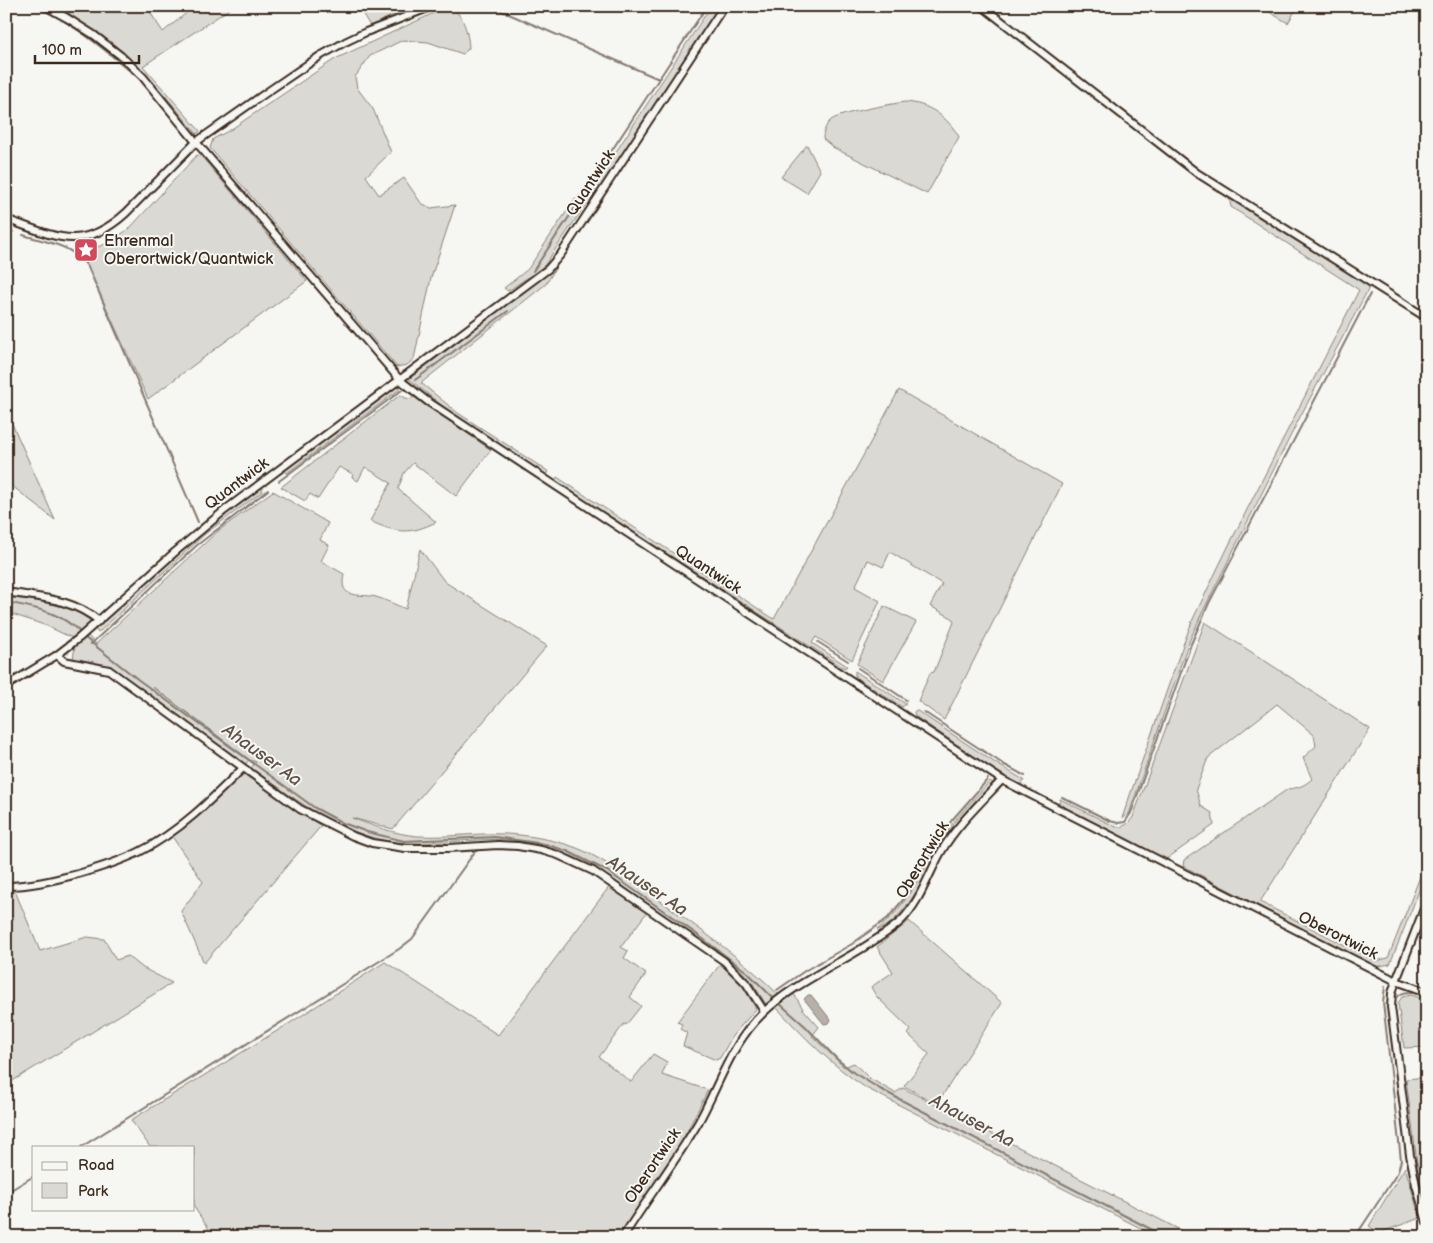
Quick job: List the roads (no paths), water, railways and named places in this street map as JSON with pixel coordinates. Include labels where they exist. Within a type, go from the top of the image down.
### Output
[{"type":"street","name":"Quantwick","points":[[45,6],[68,18],[121,56],[143,78],[400,380],[452,419],[847,676],[1002,780]]},
{"type":"street","points":[[6,219],[33,229],[72,239],[84,239],[95,235],[114,224],[126,214],[196,142],[320,56],[366,32],[433,6]]},
{"type":"street","name":"Quantwick","points":[[6,686],[57,655],[79,638],[207,524],[531,282],[554,261],[724,6]]},
{"type":"street","points":[[982,6],[1196,173],[1427,318]]},
{"type":"street","points":[[6,592],[73,604],[84,609],[99,621]]},
{"type":"street","points":[[57,655],[64,661],[109,670],[300,809],[314,818],[353,836],[372,843],[388,846],[423,849],[498,845],[518,846],[541,850],[578,863],[593,871],[724,960],[746,983],[764,1011]]},
{"type":"street","points":[[6,886],[32,885],[63,878],[111,864],[140,852],[168,834],[197,811],[243,768]]},
{"type":"street","name":"Oberortwick","points":[[623,1237],[698,1122],[742,1036],[764,1011],[782,997],[891,930],[902,920],[913,905],[942,851],[959,826],[1002,780],[1396,981],[1427,992]]},
{"type":"street","points":[[1427,901],[1396,981],[1392,993],[1391,1007],[1410,1155],[1416,1185],[1427,1222]]},
{"type":"waterway","points":[[37,6],[62,19],[85,35],[130,71]]},
{"type":"waterway","points":[[490,6],[659,79]]},
{"type":"waterway","points":[[585,191],[707,6]]},
{"type":"waterway","points":[[533,271],[579,202]]},
{"type":"waterway","points":[[6,229],[13,232]]},
{"type":"waterway","points":[[23,235],[59,245],[74,253],[88,267],[198,522]]},
{"type":"waterway","points":[[1062,797],[1110,821],[1118,823],[1125,822],[1131,813],[1191,644],[1209,603],[1370,294]]},
{"type":"waterway","points":[[415,380],[508,311]]},
{"type":"waterway","points":[[279,481],[402,390]]},
{"type":"waterway","points":[[91,644],[196,546],[268,490]]},
{"type":"waterway","name":"Ahauser Aa","points":[[6,602],[55,615],[81,633]]},
{"type":"waterway","name":"Ahauser Aa","points":[[84,637],[140,681],[315,808],[343,823],[367,832],[404,841],[495,837],[545,844],[567,851],[607,871],[695,933],[747,972],[775,1000]]},
{"type":"waterway","points":[[818,642],[848,661]]},
{"type":"waterway","points":[[858,668],[906,700]]},
{"type":"waterway","points":[[924,712],[1003,764],[1025,776]]},
{"type":"waterway","points":[[777,990],[806,970],[852,944],[888,918],[907,895],[937,842],[952,820],[988,779]]},
{"type":"waterway","points":[[83,1146],[399,949],[412,939],[474,853]]},
{"type":"waterway","points":[[1355,1237],[1398,1172],[1401,1160],[1383,1002],[1385,987]]},
{"type":"waterway","points":[[1397,997],[1408,992],[1427,997]]},
{"type":"waterway","name":"Ahauser Aa","points":[[779,1003],[805,1026],[837,1059],[854,1073],[880,1089],[1166,1237]]},
{"type":"waterway","points":[[6,1193],[32,1177]]},
{"type":"place","name":"Ehrenmal Oberortwick/Quantwick","points":[[86,250]]}]
